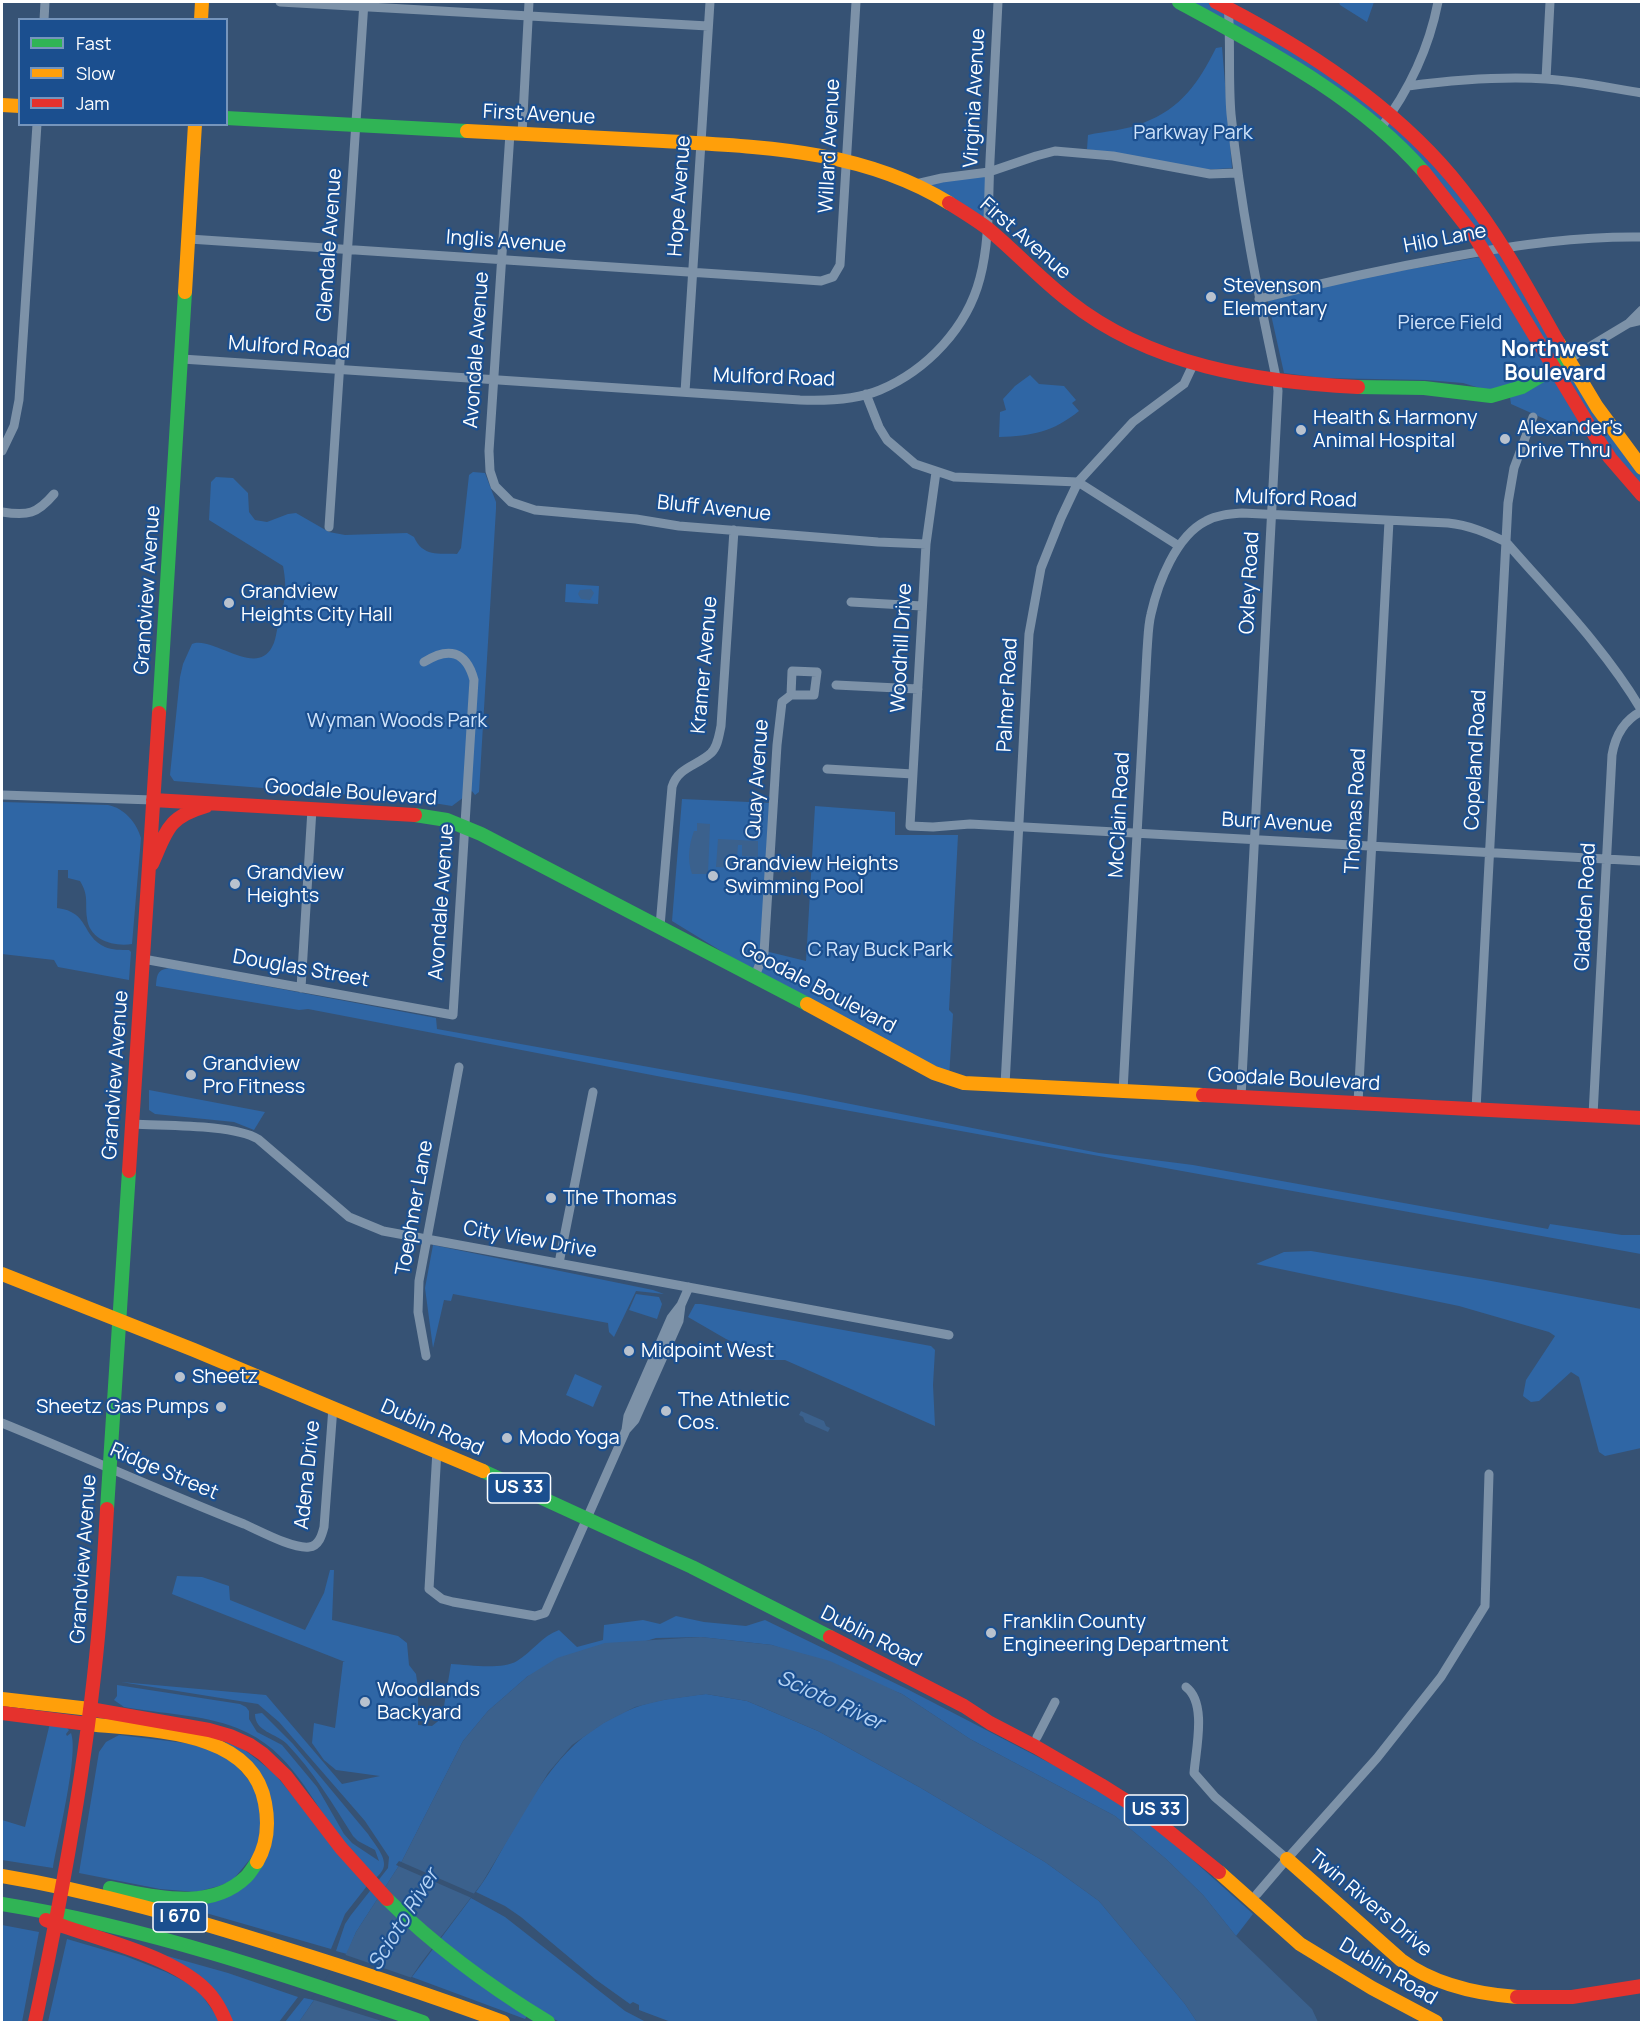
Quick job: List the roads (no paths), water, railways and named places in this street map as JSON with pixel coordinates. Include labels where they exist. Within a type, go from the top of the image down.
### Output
[{"type":"main road","points":[[201,18],[202,2]]},
{"type":"main road","points":[[1179,2],[1260,46],[1332,92],[1380,129],[1418,165],[1475,237],[1610,458],[1641,495]]},
{"type":"main road","points":[[1224,4],[1372,99],[1422,143],[1454,178],[1480,212],[1502,247],[1610,427],[1641,468]]},
{"type":"main road","points":[[2,105],[18,106]]},
{"type":"main road","name":"First Avenue","points":[[228,118],[802,150],[847,159],[876,167],[916,184],[987,228],[1058,294],[1100,323],[1193,365],[1277,382],[1436,389],[1492,396],[1512,391],[1569,359]]},
{"type":"main road","name":"Grandview Avenue","points":[[35,2022],[69,1852],[90,1709],[101,1607],[150,869],[195,126]]},
{"type":"main road","name":"Goodale Boulevard","points":[[153,800],[417,815],[447,820],[465,826],[660,926],[934,1072],[964,1083],[1641,1118]]},
{"type":"main road","points":[[150,869],[167,829],[178,815],[206,806],[228,803]]},
{"type":"main road","name":"Dublin Road","points":[[2,1274],[437,1450],[692,1567],[964,1706],[980,1719],[1078,1770],[1160,1824],[1300,1944],[1320,1954],[1381,1995],[1436,2022]]},
{"type":"main road","points":[[2,1699],[90,1709],[202,1728],[231,1735],[251,1745],[275,1763],[335,1840],[409,1920],[454,1960],[518,2005],[548,2022]]},
{"type":"main road","name":"Dublin Road","points":[[964,1706],[984,1710],[1037,1737],[1133,1793],[1186,1833],[1307,1937],[1320,1954]]},
{"type":"main road","points":[[2,1713],[178,1736],[221,1747],[232,1753],[252,1771],[260,1782],[267,1806],[267,1836],[257,1862],[248,1873],[227,1890],[184,1899],[106,1887],[58,1885]]},
{"type":"main road","name":"Twin Rivers Drive","points":[[1287,1859],[1401,1960],[1419,1972],[1436,1979],[1502,1996],[1544,2000],[1586,1996],[1641,1986]]},
{"type":"main road","name":"I 670","points":[[2,1876],[58,1885],[183,1918],[436,1997],[503,2022]]},
{"type":"main road","points":[[7,1904],[59,1926],[100,1938],[185,1974],[202,1986],[215,2000],[226,2022]]},
{"type":"main road","name":"I 670","points":[[7,1904],[68,1916],[175,1943],[331,1991],[422,2022]]},
{"type":"street","points":[[44,18],[45,2]]},
{"type":"street","points":[[280,2],[364,4],[708,26]]},
{"type":"street","name":"Avondale Avenue","points":[[502,495],[495,486],[489,465],[502,260],[529,2]]},
{"type":"street","name":"Hope Avenue","points":[[685,392],[710,2]]},
{"type":"street","name":"Willard Avenue","points":[[821,281],[833,277],[840,265],[856,2]]},
{"type":"street","name":"Virginia Avenue","points":[[866,394],[880,390],[915,371],[937,352],[967,310],[976,290],[981,275],[987,228],[998,2]]},
{"type":"street","points":[[1380,129],[1408,86],[1431,34],[1438,2]]},
{"type":"street","points":[[1546,79],[1550,2]]},
{"type":"street","name":"Glendale Avenue","points":[[329,527],[364,4]]},
{"type":"street","name":"Oxley Road","points":[[1224,4],[1228,29],[1231,112],[1246,234],[1277,382],[1241,1097]]},
{"type":"street","points":[[1408,86],[1489,78],[1546,79],[1641,93]]},
{"type":"street","points":[[2,451],[14,426],[19,400],[37,126]]},
{"type":"street","points":[[916,184],[989,172],[1055,151],[1113,156],[1210,174],[1238,173]]},
{"type":"street","name":"Hilo Lane","points":[[1259,298],[1369,272],[1502,247],[1590,238],[1641,237]]},
{"type":"street","name":"Inglis Avenue","points":[[189,239],[821,281]]},
{"type":"street","name":"First Avenue","points":[[1569,359],[1629,323],[1641,310]]},
{"type":"street","name":"First Avenue","points":[[1629,323],[1641,320]]},
{"type":"street","name":"Mulford Road","points":[[182,359],[822,401],[866,394]]},
{"type":"street","name":"Palmer Road","points":[[1005,1085],[1029,634],[1041,568],[1078,482],[1133,422],[1184,384],[1193,365]]},
{"type":"street","points":[[866,394],[874,417],[887,440],[915,464],[954,477],[1078,482],[1179,546]]},
{"type":"street","name":"Copeland Road","points":[[1476,1109],[1508,503],[1514,468],[1533,417]]},
{"type":"street","name":"Woodhill Drive","points":[[910,826],[926,544],[936,472]]},
{"type":"street","points":[[2,512],[31,513],[39,510],[54,494]]},
{"type":"street","name":"Bluff Avenue","points":[[502,495],[523,507],[535,510],[636,519],[679,526],[926,544]]},
{"type":"street","name":"Mulford Road","points":[[1179,546],[1197,526],[1215,517],[1242,513],[1461,524],[1506,542]]},
{"type":"street","name":"Thomas Road","points":[[1358,1103],[1389,521]]},
{"type":"street","name":"Kramer Avenue","points":[[660,926],[670,796],[674,780],[711,752],[717,744],[721,726],[734,530]]},
{"type":"street","points":[[1506,542],[1598,647],[1613,666],[1641,711]]},
{"type":"street","name":"McClain Road","points":[[1123,1091],[1147,651],[1151,614],[1164,574],[1179,546]]},
{"type":"street","points":[[850,602],[922,606]]},
{"type":"street","name":"Avondale Avenue","points":[[424,662],[440,654],[449,652],[458,654],[469,664],[474,680],[453,1015]]},
{"type":"street","points":[[836,685],[918,689]]},
{"type":"street","name":"Quay Avenue","points":[[755,976],[764,953],[782,702],[791,695]]},
{"type":"street","name":"Gladden Road","points":[[1593,1115],[1613,749],[1626,723],[1641,711]]},
{"type":"street","points":[[827,769],[913,774]]},
{"type":"street","name":"Goodale Boulevard","points":[[2,795],[153,800]]},
{"type":"street","points":[[301,988],[312,809]]},
{"type":"street","name":"Burr Avenue","points":[[910,826],[970,824],[1641,861]]},
{"type":"street","name":"Douglas Street","points":[[143,958],[453,1015]]},
{"type":"street","name":"Toephner Lane","points":[[426,1356],[417,1298],[459,1067]]},
{"type":"street","points":[[559,1263],[593,1092]]},
{"type":"street","name":"City View Drive","points":[[133,1124],[231,1130],[249,1134],[349,1217],[383,1231],[949,1335]]},
{"type":"street","points":[[437,1450],[429,1589],[442,1599],[453,1602],[535,1616],[542,1615],[548,1610],[626,1430],[635,1420],[660,1353],[679,1321],[681,1305],[689,1287]]},
{"type":"street","name":"Adena Drive","points":[[315,1545],[322,1537],[324,1527],[333,1407]]},
{"type":"street","name":"Ridge Street","points":[[2,1423],[290,1543],[302,1546],[315,1545]]},
{"type":"street","points":[[1257,1894],[1377,1758],[1441,1677],[1485,1606],[1489,1474]]},
{"type":"street","points":[[1186,1687],[1193,1694],[1198,1705],[1194,1773],[1215,1797],[1287,1859]]},
{"type":"street","points":[[1037,1737],[1055,1702]]},
{"type":"water","points":[[591,589],[594,593],[590,600],[581,599],[578,594],[580,590]]},
{"type":"water","points":[[697,823],[710,824],[708,874],[692,874],[690,868],[690,847],[694,831],[697,831]]},
{"type":"water","points":[[718,839],[758,841],[758,857],[742,856],[742,845],[738,845],[736,868],[716,867]]},
{"type":"water","points":[[801,1411],[824,1421],[830,1428],[828,1432],[805,1422],[799,1415]]},
{"type":"water","name":"Scioto River","points":[[701,1637],[772,1645],[830,1661],[902,1694],[970,1739],[1115,1816],[1166,1859],[1203,1895],[1236,1936],[1312,2009],[1318,2022],[1197,2022],[1185,2004],[1099,1901],[1045,1862],[921,1788],[818,1731],[747,1701],[706,1694],[635,1707],[604,1723],[572,1745],[548,1773],[482,1883],[421,1963],[381,2022],[299,2022],[346,1954],[356,1932],[402,1861],[463,1741],[488,1711],[528,1676],[557,1658],[605,1643]]},
{"type":"place","name":"Stevenson Elementary","points":[[1211,297]]},
{"type":"place","name":"Health & Harmony Animal Hospital","points":[[1301,430]]},
{"type":"place","name":"Alexander's Drive Thru","points":[[1505,439]]},
{"type":"place","name":"Grandview Heights City Hall","points":[[229,603]]},
{"type":"place","name":"Grandview Heights Swimming Pool","points":[[713,876]]},
{"type":"place","name":"Grandview Heights","points":[[235,884]]},
{"type":"place","name":"Grandview Pro Fitness","points":[[191,1075]]},
{"type":"place","name":"The Thomas","points":[[551,1198]]},
{"type":"place","name":"Midpoint West","points":[[629,1351]]},
{"type":"place","name":"Sheetz","points":[[180,1377]]},
{"type":"place","name":"Sheetz Gas Pumps","points":[[221,1407]]},
{"type":"place","name":"The Athletic Cos.","points":[[666,1411]]},
{"type":"place","name":"Modo Yoga","points":[[507,1438]]},
{"type":"place","name":"Franklin County Engineering Department","points":[[991,1633]]},
{"type":"place","name":"Woodlands Backyard","points":[[365,1702]]},
{"type":"district","name":"Northwest Boulevard","points":[[1555,362]]},
{"type":"park label","name":"Parkway Park","points":[[1193,133]]},
{"type":"park label","name":"Pierce Field","points":[[1450,323]]},
{"type":"park label","name":"Wyman Woods Park","points":[[397,721]]},
{"type":"park label","name":"C Ray Buck Park","points":[[880,950]]}]
